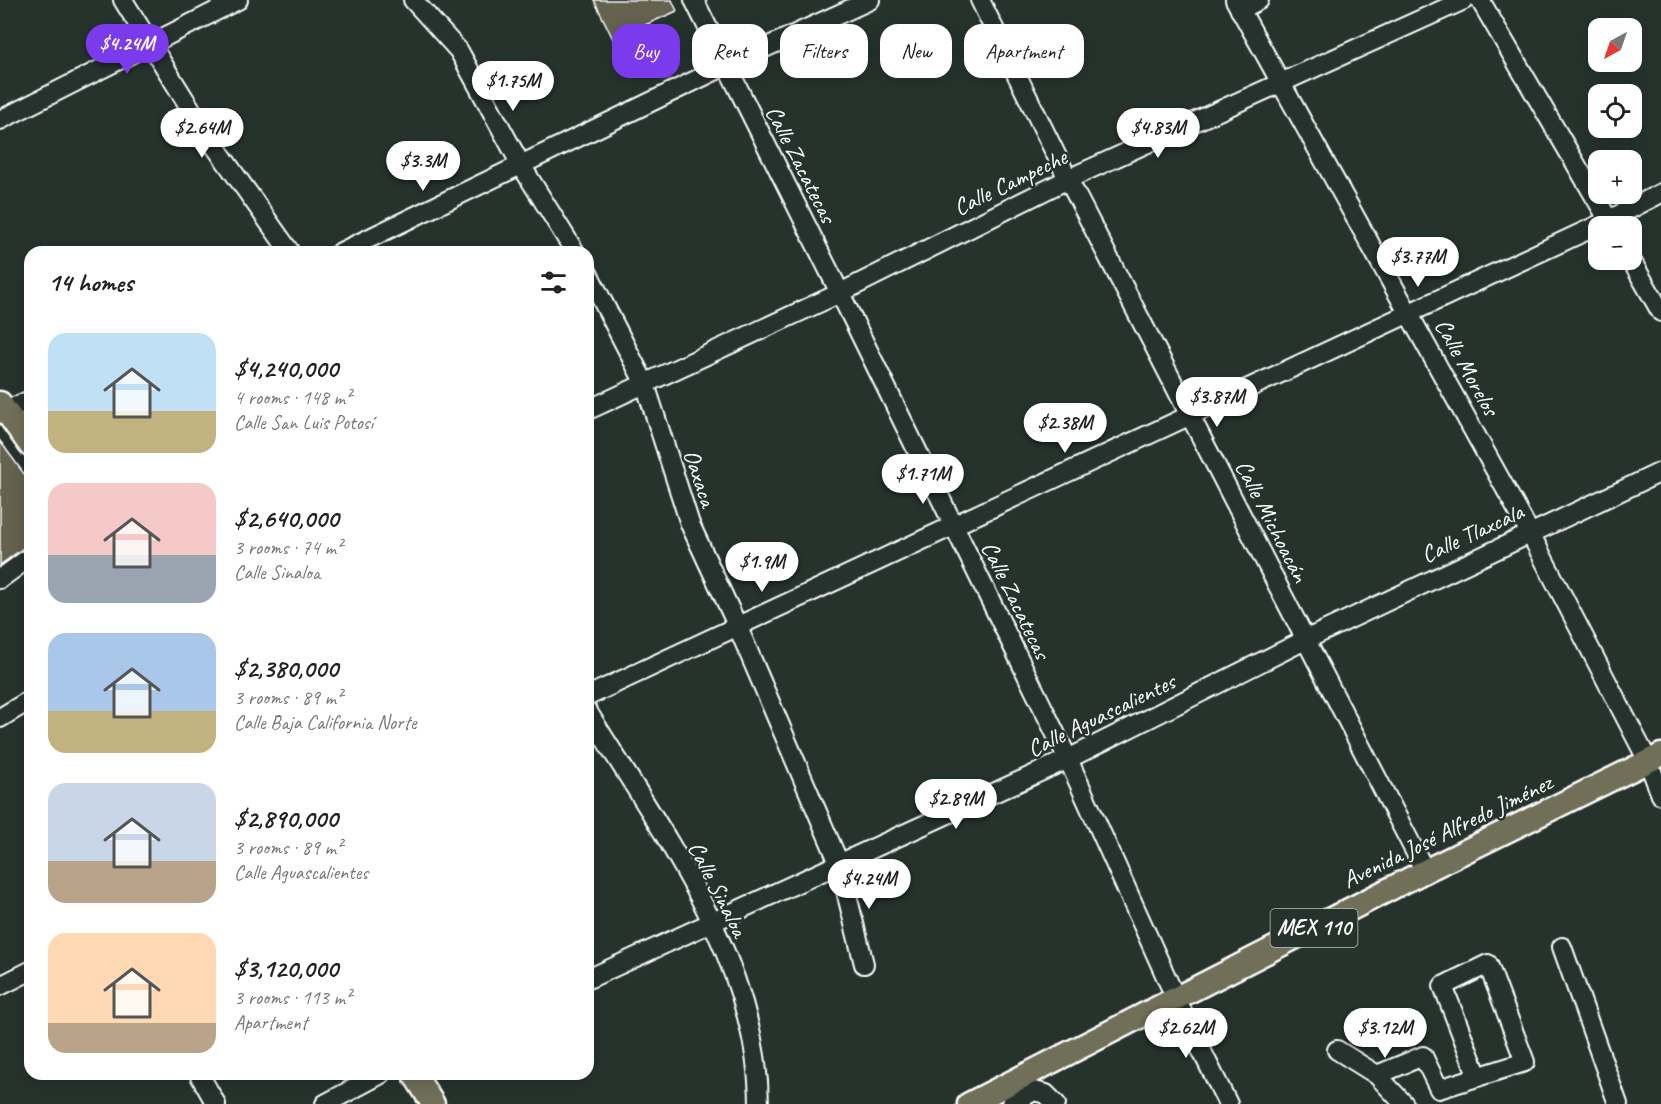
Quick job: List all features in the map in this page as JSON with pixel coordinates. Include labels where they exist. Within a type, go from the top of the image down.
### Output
[{"type":"main road","points":[[3,407],[24,437]]},
{"type":"main road","name":"Avenida José Alfredo Jiménez","points":[[969,1104],[1425,871],[1654,758]]},
{"type":"main road","points":[[418,1080],[432,1104]]},
{"type":"street","points":[[123,0],[207,135],[286,246]]},
{"type":"street","points":[[0,120],[238,0]]},
{"type":"street","points":[[413,0],[459,51],[521,165],[571,246]]},
{"type":"street","name":"Calle Zacatecas","points":[[693,0],[705,24]]},
{"type":"street","points":[[768,46],[870,0]]},
{"type":"street","name":"Calle Michoacán","points":[[980,0],[1068,179],[1425,871]]},
{"type":"street","points":[[1238,5],[1259,0]]},
{"type":"street","name":"Calle Campeche","points":[[594,407],[840,293],[1068,179],[1281,85],[1464,0]]},
{"type":"street","points":[[1480,0],[1606,216]]},
{"type":"street","name":"Calle Morelos","points":[[1238,5],[1654,758],[1661,795]]},
{"type":"street","points":[[353,246],[700,78]]},
{"type":"street","name":"Calle Zacatecas","points":[[731,78],[840,293],[1068,759],[1176,999],[1228,1104]]},
{"type":"street","points":[[1622,216],[1661,193]]},
{"type":"street","points":[[594,693],[1191,416],[1409,312],[1588,233]]},
{"type":"street","points":[[1637,270],[1661,312]]},
{"type":"street","name":"Oaxaca","points":[[594,285],[645,384],[690,524],[737,625],[839,863],[864,964]]},
{"type":"street","points":[[3,407],[24,402]]},
{"type":"street","name":"Calle Tlaxcala","points":[[1305,640],[1661,472]]},
{"type":"street","points":[[0,579],[24,561]]},
{"type":"street","name":"Calle Aguascalientes","points":[[594,976],[1068,759],[1305,640]]},
{"type":"street","points":[[0,718],[24,704]]},
{"type":"street","name":"Calle Sinaloa","points":[[594,722],[713,922],[749,1018],[759,1104]]},
{"type":"street","points":[[1562,947],[1618,1104]]},
{"type":"street","points":[[1377,1075],[1423,1056],[1439,1089],[1478,1077],[1525,1062],[1488,964],[1443,986],[1478,1077]]},
{"type":"street","points":[[0,986],[24,977]]},
{"type":"street","points":[[1337,1050],[1377,1075],[1404,1104]]},
{"type":"street","points":[[202,1080],[216,1104]]},
{"type":"street","points":[[325,1104],[370,1080]]},
{"type":"street","points":[[1011,1104],[1034,1091],[1046,1094],[1056,1104]]},
{"type":"building","points":[[594,0],[672,0],[677,11],[647,24],[612,24],[612,37]]},
{"type":"building","points":[[0,441],[24,474],[24,547],[0,565]]}]
